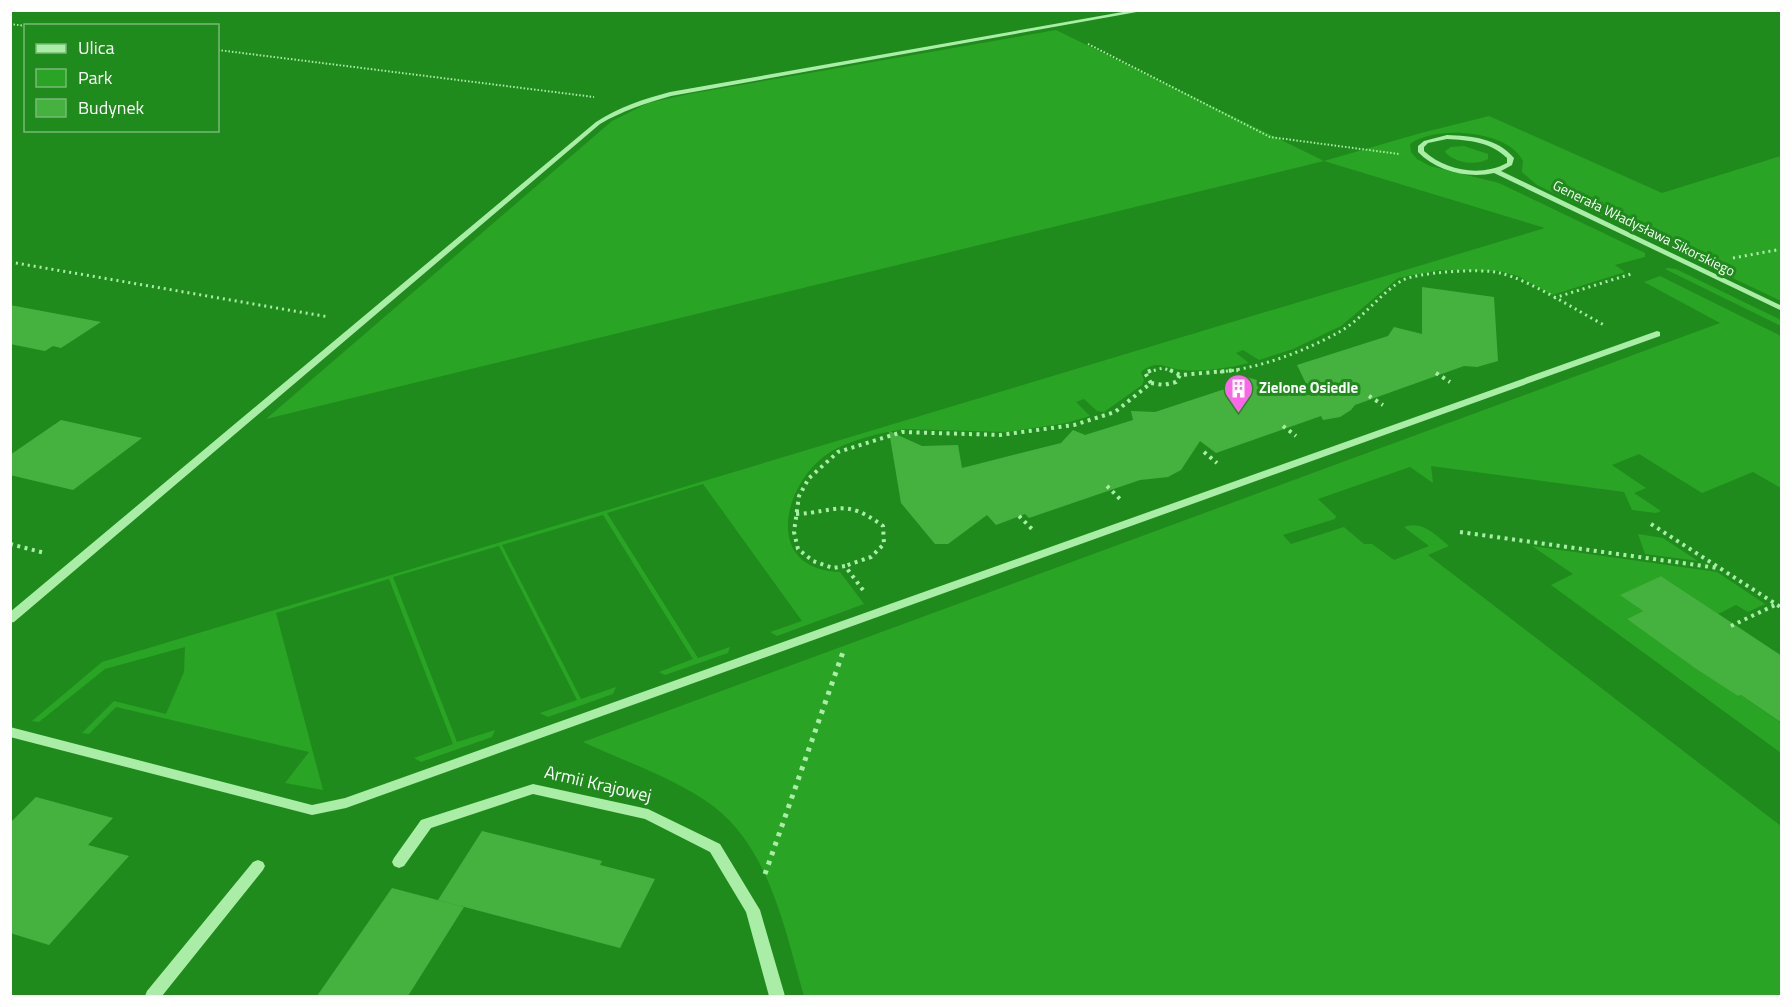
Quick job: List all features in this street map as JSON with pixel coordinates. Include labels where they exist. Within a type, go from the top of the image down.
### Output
[{"type":"street","points":[[10,619],[598,123],[637,102],[681,92],[1146,10]]},
{"type":"street","points":[[1448,137],[1475,140],[1499,148],[1511,158],[1510,164],[1495,171],[1466,171],[1443,166],[1426,158],[1421,152],[1421,146],[1426,142],[1448,137]]},
{"type":"street","name":"Generała Władysława Sikorskiego","points":[[1495,171],[1782,309]]},
{"type":"street","points":[[10,732],[312,810],[346,803],[1657,334]]},
{"type":"street","name":"Armii Krajowej","points":[[399,862],[426,824],[533,789],[648,814],[715,848],[753,910],[777,996]]},
{"type":"street","points":[[153,996],[258,866]]},
{"type":"path","points":[[1055,27],[1270,137],[1426,158]]},
{"type":"path","points":[[219,50],[637,102]]},
{"type":"path","points":[[10,262],[362,322]]},
{"type":"path","points":[[1151,383],[1145,373],[1156,368],[1170,368],[1180,375],[1240,370],[1302,350],[1343,330],[1402,280],[1439,272],[1498,272],[1515,278],[1635,342]]},
{"type":"path","points":[[1554,298],[1630,274]]},
{"type":"path","points":[[796,514],[813,514],[840,507],[867,513],[882,526],[884,544],[871,557],[832,568],[813,561],[798,549],[794,532],[796,514],[800,496],[809,478],[838,452],[902,432],[1000,435],[1074,425],[1115,412],[1151,383],[1164,385],[1176,382],[1180,375]]},
{"type":"path","points":[[1651,524],[1782,608]]},
{"type":"path","points":[[1460,532],[1718,568]]},
{"type":"path","points":[[845,566],[880,612]]},
{"type":"path","points":[[1731,626],[1776,605]]},
{"type":"path","points":[[753,910],[845,645],[834,628]]},
{"type":"green space","points":[[1056,30],[1324,161],[266,419],[612,121],[648,103]]},
{"type":"green space","points":[[1489,116],[1662,193],[1781,156],[1781,301],[1537,185],[1522,172],[1523,161],[1515,151],[1503,143],[1471,134],[1437,134],[1410,144],[1411,152],[1417,159],[1430,166],[1499,183],[1645,253],[1645,257],[1615,265],[1625,272],[1552,295],[1518,276],[1498,271],[1440,270],[1398,278],[1341,326],[1293,349],[1259,360],[1243,350],[1236,353],[1249,363],[1216,369],[1182,370],[1161,365],[1147,368],[1141,372],[1144,380],[1142,385],[1104,412],[1097,411],[1084,399],[1076,402],[1090,416],[1066,423],[1007,432],[905,429],[851,442],[822,458],[808,473],[797,490],[790,509],[788,527],[791,544],[800,558],[817,568],[840,572],[864,604],[777,636],[770,632],[802,621],[703,484],[607,513],[698,658],[730,647],[728,653],[665,675],[659,672],[693,659],[603,515],[502,545],[581,699],[616,687],[613,694],[548,717],[540,713],[577,700],[499,546],[393,577],[457,742],[495,730],[492,737],[421,762],[414,758],[453,744],[389,579],[276,613],[323,790],[285,783],[309,752],[116,707],[89,734],[82,733],[114,701],[166,714],[184,672],[185,647],[105,669],[39,722],[32,721],[102,662],[1545,228],[1324,161]]},
{"type":"green space","points":[[1464,146],[1488,154],[1488,159],[1466,162],[1455,159],[1445,151],[1451,147]]},
{"type":"green space","points":[[1665,269],[1676,269],[1781,320],[1781,326]]},
{"type":"green space","points":[[1660,276],[1781,336],[1781,488],[1753,472],[1702,493],[1639,454],[1612,465],[1646,488],[1634,493],[1661,511],[1656,513],[1632,510],[1624,492],[1431,466],[1433,483],[1410,467],[1318,499],[1336,516],[1335,519],[1283,535],[1291,544],[1344,527],[1364,544],[1372,544],[1394,560],[1429,546],[1404,527],[1417,525],[1423,527],[1449,546],[1428,555],[1781,826],[1781,996],[804,996],[773,894],[749,845],[733,824],[713,806],[683,787],[583,742],[1720,323],[1644,282]]},
{"type":"green space","points":[[1638,534],[1663,538],[1698,561],[1645,554]]},
{"type":"green space","points":[[1532,546],[1717,572],[1765,604],[1748,612],[1736,605],[1718,614],[1661,576],[1621,595],[1643,611],[1627,619],[1781,723],[1781,753],[1551,585],[1573,574]]},
{"type":"building","name":"Zielone Osiedle","points":[[1422,287],[1494,297],[1498,361],[1477,367],[1464,366],[1355,405],[1340,417],[1323,420],[1321,416],[1216,453],[1200,441],[1181,470],[1168,477],[1140,480],[1029,518],[1025,514],[996,525],[987,515],[948,544],[935,544],[901,503],[889,431],[922,446],[958,445],[962,468],[1061,443],[1073,430],[1085,435],[1133,420],[1131,411],[1155,412],[1234,386],[1243,376],[1312,396],[1297,365],[1388,336],[1394,327],[1422,334]]},
{"type":"building","points":[[10,305],[101,322],[61,348],[53,346],[45,351],[10,344]]},
{"type":"building","points":[[61,420],[142,438],[73,490],[10,475],[10,455]]},
{"type":"building","points":[[1661,576],[1782,656],[1782,723],[1695,668],[1627,619],[1643,611],[1620,595]]},
{"type":"building","points":[[36,797],[113,818],[88,845],[129,856],[49,945],[10,933],[10,823]]},
{"type":"building","points":[[482,831],[602,861],[600,865],[655,879],[620,948],[438,900]]},
{"type":"building","points":[[392,888],[464,907],[408,996],[317,996]]},
{"type":"place","name":"Zielone Osiedle","points":[[1238,414]]}]
